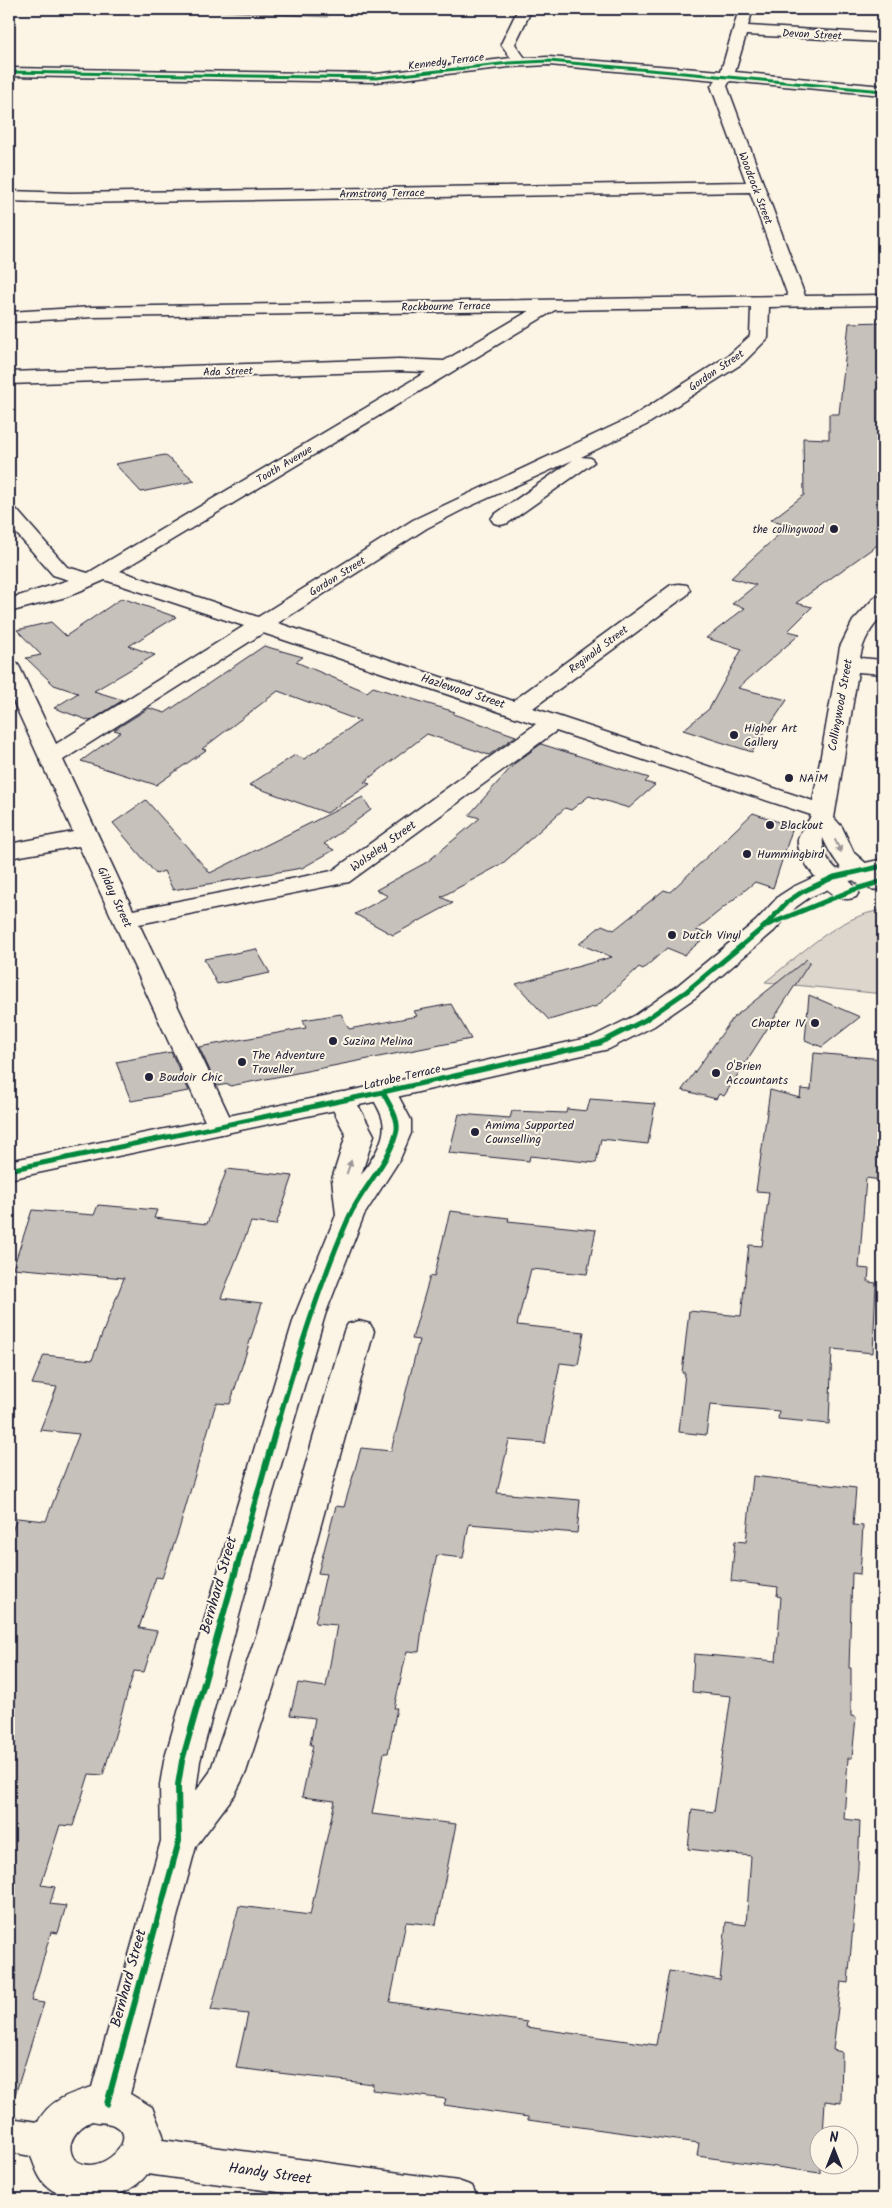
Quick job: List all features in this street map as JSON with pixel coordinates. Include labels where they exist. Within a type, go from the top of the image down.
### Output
[{"type":"street","points":[[521,62],[508,44],[525,9]]},
{"type":"street","points":[[724,76],[729,71],[746,9]]},
{"type":"street","name":"Devon Street","points":[[741,30],[883,38]]},
{"type":"street","name":"Kennedy Terrace","points":[[9,72],[384,78],[521,62],[560,62],[883,91]]},
{"type":"street","name":"Kennedy Terrace","points":[[177,74],[191,81],[204,83],[310,84]]},
{"type":"street","name":"Woodcock Street","points":[[724,76],[720,84],[720,90],[798,300]]},
{"type":"street","name":"Armstrong Terrace","points":[[9,194],[70,198],[753,181]]},
{"type":"street","name":"Rockbourne Terrace","points":[[9,317],[103,312],[883,300]]},
{"type":"street","name":"Gordon Street","points":[[501,519],[639,421],[736,359],[759,338],[761,324],[760,301]]},
{"type":"street","name":"Tooth Avenue","points":[[9,606],[58,592],[96,576],[553,304]]},
{"type":"street","name":"Ada Street","points":[[9,378],[399,365],[447,367]]},
{"type":"street","name":"Gordon Street","points":[[50,758],[259,624],[433,516],[639,421]]},
{"type":"street","name":"Hazlewood Street","points":[[9,513],[60,571],[96,576],[259,624],[786,800],[822,815]]},
{"type":"street","name":"Reginald Street","points":[[518,710],[679,590]]},
{"type":"street","name":"Collingwood Street","points":[[863,878],[814,861],[811,853],[814,827],[822,815],[847,664],[854,637],[861,626],[883,602]]},
{"type":"street","points":[[847,664],[883,667]]},
{"type":"street","name":"Gilday Street","points":[[9,668],[220,1126]]},
{"type":"street","name":"Wolseley Street","points":[[125,919],[340,877],[554,722]]},
{"type":"street","points":[[9,851],[87,837]]},
{"type":"street","name":"Latrobe Terrace","points":[[9,1170],[383,1092],[600,1043],[657,1014],[766,926],[792,919],[863,878]]},
{"type":"street","name":"Bernhard Street","points":[[107,2104],[179,1842],[178,1796],[180,1772],[201,1692],[310,1314],[350,1214],[386,1159],[397,1133],[397,1120],[383,1092]]},
{"type":"street","name":"Bernhard Street","points":[[342,1100],[360,1135],[346,1179],[350,1214]]},
{"type":"street","name":"Bernhard Street","points":[[179,1842],[218,1789],[228,1772],[275,1630],[359,1331]]},
{"type":"street","points":[[92,2104],[107,2104],[123,2108],[134,2116],[142,2128],[144,2142],[134,2166],[112,2182],[83,2192],[62,2175],[54,2165],[50,2154],[50,2142],[55,2129],[64,2117],[77,2108],[92,2104]]},
{"type":"street","points":[[9,2135],[50,2142]]},
{"type":"street","name":"Handy Street","points":[[140,2155],[458,2199]]},
{"type":"shaded area","points":[[185,9],[332,9],[327,17]]},
{"type":"shaded area","points":[[883,910],[883,994],[765,982],[835,928],[867,913]]},
{"type":"building","points":[[883,322],[883,541],[796,603],[812,607],[788,631],[800,634],[738,688],[787,700],[752,752],[683,730],[709,709],[742,649],[706,638],[745,608],[732,604],[756,585],[731,578],[787,527],[785,527],[787,524],[771,520],[804,495],[803,438],[829,439],[829,414],[839,414],[849,323]]},
{"type":"building","points":[[165,455],[195,481],[141,492],[115,464]]},
{"type":"building","points":[[122,598],[176,617],[129,646],[155,655],[94,691],[123,700],[90,721],[54,708],[78,693],[54,685],[26,658],[41,655],[17,630],[51,622],[66,636]]},
{"type":"building","points":[[264,646],[303,657],[296,662],[367,692],[373,687],[455,712],[453,714],[516,736],[489,755],[427,734],[364,782],[370,784],[327,813],[249,785],[295,755],[304,759],[360,721],[278,691],[202,749],[206,750],[156,785],[81,761],[121,732],[114,730],[149,708],[165,713]]},
{"type":"building","points":[[541,744],[649,778],[645,782],[655,785],[629,808],[589,796],[571,810],[565,808],[502,864],[441,897],[453,903],[393,935],[355,914],[388,896],[376,890],[427,862],[480,818],[469,815],[514,764]]},
{"type":"building","points":[[363,797],[371,810],[324,844],[334,850],[302,868],[173,890],[164,871],[156,874],[113,823],[146,800],[210,873]]},
{"type":"building","points":[[753,813],[793,827],[773,888],[755,882],[696,930],[709,934],[684,955],[667,948],[643,969],[639,967],[597,1006],[549,1020],[516,984],[612,957],[579,944],[602,925],[614,930],[664,890],[670,892]]},
{"type":"building","points":[[256,949],[270,973],[217,984],[204,959]]},
{"type":"building","points":[[807,959],[810,962],[724,1096],[719,1094],[716,1099],[682,1090],[733,1018]]},
{"type":"building","points":[[809,995],[860,1017],[822,1047],[805,1040]]},
{"type":"building","points":[[451,1004],[471,1039],[230,1086],[229,1084],[217,1086],[199,1047],[306,1028],[303,1020],[341,1014],[349,1029],[417,1016],[414,1011]]},
{"type":"building","name":"Boudoir Chic","points":[[171,1052],[189,1091],[131,1101],[116,1062]]},
{"type":"building","points":[[814,1053],[883,1059],[881,1180],[866,1178],[859,1268],[869,1269],[868,1282],[876,1283],[873,1353],[832,1349],[829,1424],[778,1419],[779,1411],[710,1405],[706,1435],[679,1432],[685,1373],[682,1373],[689,1311],[741,1316],[749,1245],[762,1246],[769,1192],[756,1191],[770,1090],[800,1098],[801,1089],[811,1090]]},
{"type":"building","points":[[590,1099],[655,1104],[648,1144],[601,1139],[596,1163],[530,1156],[529,1161],[449,1153],[459,1114],[510,1118],[512,1111],[566,1113],[567,1109],[587,1111]]},
{"type":"building","points":[[227,1169],[293,1176],[276,1225],[251,1222],[221,1298],[262,1303],[230,1404],[216,1403],[178,1533],[162,1578],[156,1577],[139,1628],[157,1631],[144,1672],[134,1671],[103,1775],[89,1774],[73,1826],[60,1825],[41,1885],[55,1887],[50,1904],[66,1906],[58,1933],[51,1932],[31,2001],[44,2003],[15,2095],[9,2094],[9,1539],[17,1518],[46,1521],[79,1434],[40,1430],[57,1387],[32,1384],[44,1355],[92,1360],[124,1278],[13,1268],[32,1210],[94,1215],[98,1205],[157,1210],[154,1218],[207,1224]]},
{"type":"building","points":[[450,1211],[509,1218],[508,1221],[596,1230],[587,1274],[531,1269],[517,1325],[584,1332],[578,1365],[560,1363],[545,1443],[509,1440],[497,1493],[580,1500],[577,1533],[469,1524],[463,1558],[437,1555],[424,1613],[419,1652],[407,1651],[394,1708],[397,1708],[388,1753],[384,1753],[372,1814],[456,1824],[436,1925],[406,1922],[390,2002],[527,2022],[526,2027],[656,2045],[669,1971],[720,1980],[726,1922],[746,1925],[751,1856],[688,1849],[692,1809],[714,1812],[731,1696],[692,1692],[694,1654],[776,1661],[781,1597],[777,1596],[778,1587],[731,1581],[735,1541],[746,1542],[753,1476],[856,1488],[853,1525],[863,1526],[860,1574],[852,1573],[849,1668],[851,1668],[851,1716],[856,1717],[852,1758],[848,1758],[844,1819],[860,1821],[858,1869],[848,1983],[841,1982],[833,2050],[842,2052],[841,2103],[825,2101],[824,2126],[810,2126],[810,2172],[697,2156],[699,2143],[528,2120],[528,2117],[444,2105],[446,2099],[372,2090],[373,2084],[236,2068],[248,2014],[211,2010],[239,1906],[310,1915],[335,1801],[302,1797],[313,1745],[310,1745],[315,1718],[290,1715],[298,1683],[326,1687],[337,1625],[315,1623],[326,1574],[318,1573],[336,1506],[344,1507],[361,1448],[391,1451],[419,1340],[412,1339],[430,1276],[434,1277]]},
{"type":"cycle path","points":[[9,72],[376,78],[509,63],[549,61],[883,91]]},
{"type":"cycle path","points":[[9,1170],[383,1092],[600,1043],[623,1033],[645,1020],[687,991],[765,926],[787,902],[802,892],[834,877],[867,868],[883,866]]},
{"type":"cycle path","points":[[765,926],[853,890],[883,881]]},
{"type":"cycle path","points":[[107,2104],[179,1841],[178,1785],[182,1761],[250,1516],[310,1315],[350,1215],[386,1159],[397,1133],[397,1120],[383,1092]]},
{"type":"place","name":"the collingwood","points":[[834,529]]},
{"type":"place","name":"Higher Art Gallery","points":[[734,735]]},
{"type":"place","name":"NAÏM","points":[[789,778]]},
{"type":"place","name":"Blackout","points":[[770,825]]},
{"type":"place","name":"Hummingbird","points":[[747,854]]},
{"type":"place","name":"Dutch Vinyl","points":[[672,935]]},
{"type":"place","name":"Chapter IV","points":[[815,1023]]},
{"type":"place","name":"Suzina Melina","points":[[333,1041]]},
{"type":"place","name":"The Adventure Traveller","points":[[242,1062]]},
{"type":"place","name":"O'Brien Accountants","points":[[716,1073]]},
{"type":"place","name":"Boudoir Chic","points":[[149,1077]]},
{"type":"place","name":"Amima Supported Counselling","points":[[475,1132]]}]
